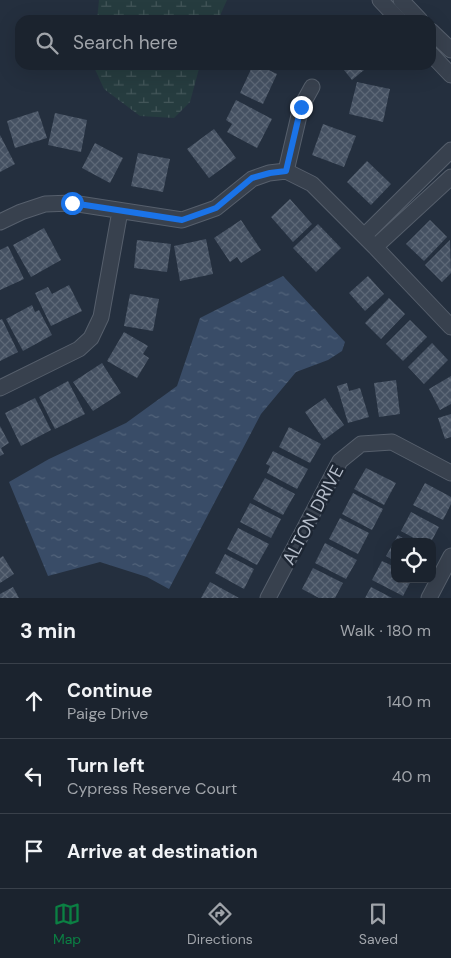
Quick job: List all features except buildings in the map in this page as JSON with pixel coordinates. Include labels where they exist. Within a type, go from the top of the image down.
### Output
[{"type":"street","points":[[401,0],[415,15]]},
{"type":"street","points":[[384,1],[395,15]]},
{"type":"street","points":[[436,36],[451,50]]},
{"type":"street","points":[[436,59],[451,75]]},
{"type":"street","points":[[286,171],[301,107],[312,87]]},
{"type":"street","points":[[364,236],[451,150]]},
{"type":"street","points":[[0,222],[45,204],[72,203],[182,220],[216,208],[252,178],[286,171],[312,184],[376,247],[451,326]]},
{"type":"street","points":[[376,247],[451,177]]},
{"type":"street","points":[[0,388],[79,349],[91,338],[101,318],[120,211]]},
{"type":"street","name":"ALTON DRIVE","points":[[268,598],[340,461],[361,444],[392,442],[451,473]]},
{"type":"street","points":[[429,598],[451,556]]},
{"type":"green space","points":[[99,0],[227,0],[220,15],[98,15]]},
{"type":"green space","points":[[95,70],[199,70],[190,102],[174,118],[140,116],[104,89]]},
{"type":"water","points":[[283,276],[345,342],[342,351],[328,360],[296,372],[261,414],[169,589],[147,577],[100,562],[48,576],[9,482],[49,459],[126,423],[177,386],[200,318]]},
{"type":"route","points":[[72,203],[182,220],[216,208],[252,178],[286,171],[301,107]]}]
